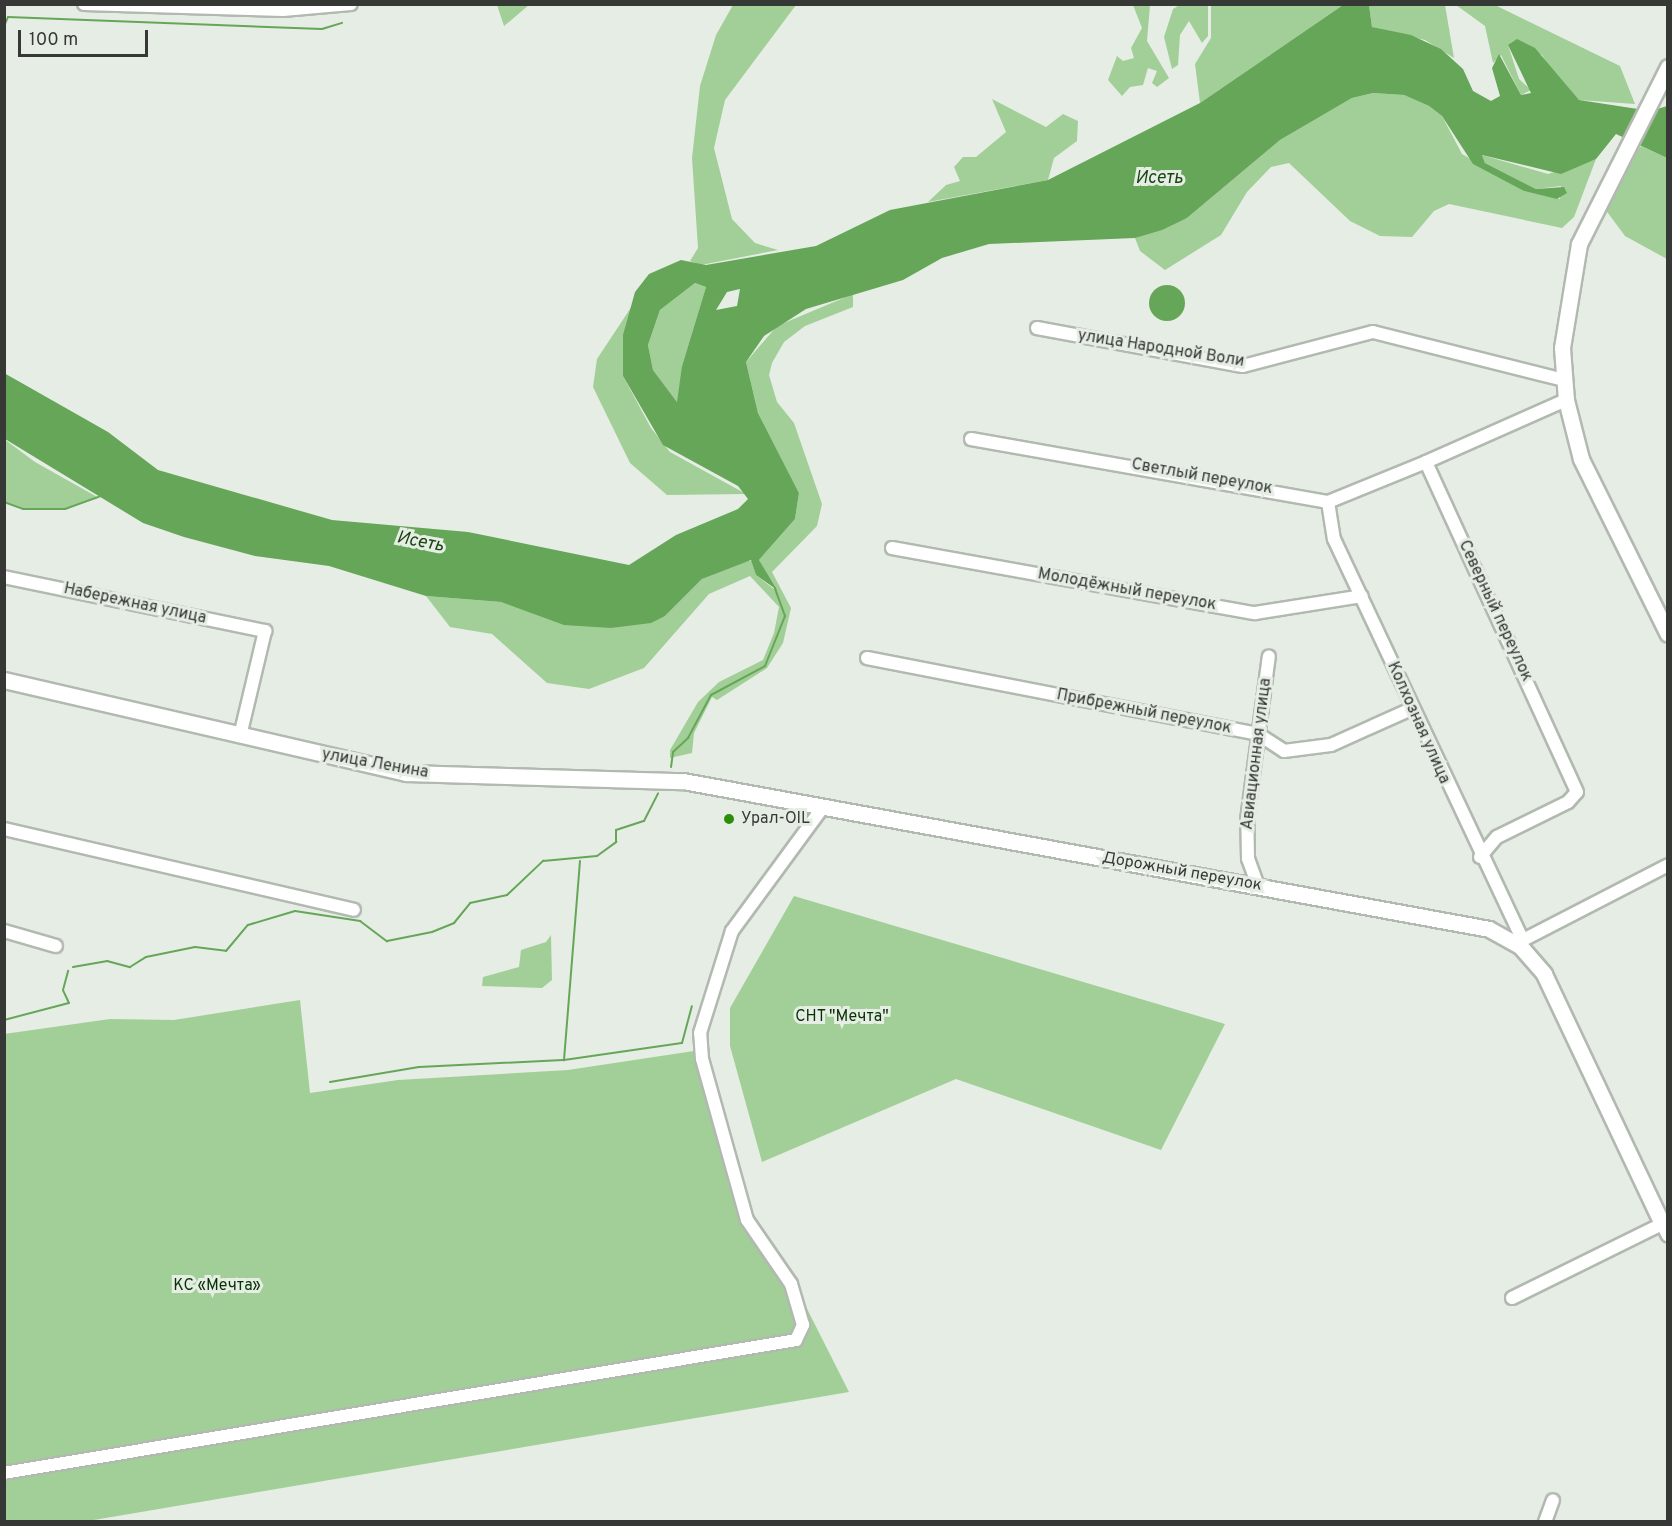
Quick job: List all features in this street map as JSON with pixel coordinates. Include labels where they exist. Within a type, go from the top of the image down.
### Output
[{"type":"main road","points":[[1668,67],[1592,209],[1571,272],[1564,311],[1566,400],[1595,493],[1668,634]]},
{"type":"main road","name":"улица Ленина","points":[[4,680],[406,773],[660,777],[823,807]]},
{"type":"main road","name":"Дорожный переулок","points":[[823,807],[1455,920],[1521,943],[1532,958],[1666,1227]]},
{"type":"street","points":[[84,4],[283,10],[351,4]]},
{"type":"street","name":"улица Народной Воли","points":[[1037,328],[1243,366],[1373,332],[1498,359],[1564,380]]},
{"type":"street","points":[[1328,502],[1426,462],[1566,400]]},
{"type":"street","name":"Светлый переулок","points":[[971,439],[1328,502]]},
{"type":"street","name":"Северный переулок","points":[[1426,462],[1577,792],[1568,802],[1497,837],[1480,857]]},
{"type":"street","name":"Колхозная улица","points":[[1328,502],[1334,538],[1521,943]]},
{"type":"street","name":"Молодёжный переулок","points":[[892,548],[1255,613],[1362,596]]},
{"type":"street","name":"Набережная улица","points":[[4,577],[265,631],[240,736]]},
{"type":"street","name":"Авиационная улица","points":[[1258,886],[1248,859],[1247,839],[1269,656]]},
{"type":"street","name":"Прибрежный переулок","points":[[867,658],[1258,734],[1284,752],[1308,751],[1412,709]]},
{"type":"street","points":[[4,1473],[795,1340],[803,1325],[791,1284],[747,1220],[702,1059],[700,1033],[732,931],[823,807]]},
{"type":"street","points":[[4,829],[354,910]]},
{"type":"street","points":[[1521,943],[1668,865]]},
{"type":"street","points":[[4,931],[56,946]]},
{"type":"street","points":[[1512,1298],[1666,1227]]},
{"type":"street","points":[[1545,1521],[1553,1500]]},
{"type":"green space","points":[[497,4],[529,5],[504,26]]},
{"type":"green space","points":[[1181,4],[1208,5],[1208,36],[1202,43],[1189,21],[1180,35],[1178,65],[1172,69],[1164,37],[1173,9]]},
{"type":"green space","points":[[733,5],[796,5],[725,100],[714,148],[732,219],[755,243],[778,250],[701,265],[690,261],[698,248],[692,158],[700,86],[716,35]]},
{"type":"green space","points":[[1133,5],[1150,5],[1147,41],[1169,78],[1157,87],[1152,83],[1157,71],[1148,68],[1143,85],[1130,87],[1122,96],[1108,80],[1117,56],[1123,61],[1134,58],[1131,48],[1142,28]]},
{"type":"green space","points":[[1211,5],[1343,5],[1200,103],[1195,64],[1211,38]]},
{"type":"green space","points":[[1369,5],[1445,5],[1454,58],[1425,40],[1372,27]]},
{"type":"green space","points":[[1456,5],[1495,5],[1620,66],[1635,104],[1579,100],[1555,78],[1542,55],[1508,45],[1519,79],[1531,90],[1521,95],[1501,55],[1493,63],[1485,26]]},
{"type":"green space","points":[[1373,93],[1404,95],[1429,106],[1442,116],[1462,154],[1524,191],[1560,199],[1561,186],[1536,189],[1485,163],[1482,155],[1548,174],[1596,159],[1574,217],[1562,228],[1449,204],[1434,211],[1412,237],[1380,236],[1350,221],[1289,163],[1271,167],[1247,192],[1221,235],[1165,270],[1140,251],[1135,238],[1187,218],[1280,140],[1352,98]]},
{"type":"green space","points":[[992,99],[1046,127],[1063,114],[1078,121],[1077,141],[1054,158],[1048,180],[928,202],[946,185],[960,181],[954,167],[963,157],[976,157],[1006,132]]},
{"type":"green space","points":[[1641,146],[1667,158],[1667,259],[1625,236],[1605,209],[1621,172]]},
{"type":"green space","points":[[695,283],[706,287],[682,366],[682,398],[677,402],[653,370],[648,345],[660,310]]},
{"type":"green space","points":[[853,294],[853,307],[805,326],[784,342],[772,363],[769,375],[777,402],[794,423],[822,504],[817,526],[772,572],[791,608],[783,643],[767,668],[717,700],[712,697],[694,733],[692,753],[670,758],[670,750],[698,702],[719,682],[763,660],[774,633],[779,607],[750,576],[709,594],[644,668],[589,689],[547,683],[492,634],[450,627],[426,596],[501,602],[611,628],[665,616],[702,579],[745,561],[752,561],[756,575],[775,590],[759,560],[795,519],[799,493],[758,413],[746,362],[777,326]]},
{"type":"green space","points":[[632,306],[623,376],[651,428],[670,452],[746,494],[667,495],[630,463],[593,387],[597,359]]},
{"type":"green space","points":[[4,439],[35,462],[99,498],[65,509],[23,509],[5,502]]},
{"type":"green space","name":"СНТ \"Мечта\"","points":[[794,896],[1225,1024],[1161,1150],[956,1079],[762,1162],[730,1046],[730,1008]]},
{"type":"green space","points":[[551,935],[552,980],[542,988],[482,986],[483,977],[519,967],[521,950],[546,942]]},
{"type":"green space","name":"КС «Мечта»","points":[[300,1000],[310,1093],[398,1080],[568,1070],[707,1049],[747,1207],[794,1283],[849,1392],[88,1521],[5,1521],[4,1034],[110,1019],[174,1020]]},
{"type":"water","name":"Исеть","points":[[1343,5],[1369,5],[1372,27],[1411,35],[1441,49],[1463,69],[1473,91],[1491,101],[1500,96],[1492,68],[1499,54],[1521,95],[1531,93],[1508,45],[1517,39],[1535,48],[1579,100],[1651,111],[1667,106],[1667,158],[1616,134],[1596,159],[1561,174],[1482,155],[1485,163],[1536,189],[1564,187],[1567,193],[1557,199],[1524,191],[1473,164],[1442,116],[1429,106],[1404,95],[1373,93],[1352,98],[1280,140],[1187,218],[1162,230],[1135,238],[989,244],[942,258],[903,280],[806,309],[764,336],[746,362],[758,413],[799,493],[795,519],[759,560],[777,590],[756,575],[751,560],[702,579],[665,616],[651,623],[611,628],[564,625],[501,602],[426,596],[329,566],[255,556],[184,537],[143,523],[5,439],[4,373],[108,432],[158,470],[332,520],[468,532],[629,565],[676,535],[738,509],[748,499],[738,486],[663,445],[623,376],[623,335],[635,292],[649,274],[681,260],[706,265],[816,246],[890,210],[1048,180],[1200,103]],"holes":[[[695,283],[706,287],[682,366],[677,402],[653,370],[648,345],[660,310]],[[740,289],[737,306],[716,310],[727,292]]]},
{"type":"water","points":[[1167,285],[1179,291],[1185,303],[1179,315],[1167,321],[1155,315],[1149,303],[1155,291]]},
{"type":"waterway","points":[[4,26],[8,17],[322,29],[342,23]]},
{"type":"waterway","points":[[4,502],[23,509],[65,509],[100,496]]},
{"type":"waterway","points":[[671,767],[673,752],[688,738],[711,695],[765,666],[785,616],[775,588]]},
{"type":"waterway","points":[[73,967],[107,961],[130,967],[146,957],[195,947],[226,951],[248,925],[295,911],[360,921],[387,941],[432,932],[454,923],[470,903],[507,895],[543,861],[597,856],[616,842],[616,830],[644,821],[658,793]]},
{"type":"waterway","points":[[580,861],[564,1060],[682,1043],[692,1006]]},
{"type":"waterway","points":[[4,1020],[69,1003],[63,990],[68,971]]},
{"type":"waterway","points":[[330,1082],[419,1067],[563,1060]]},
{"type":"place","name":"Урал-OIL","points":[[729,819]]}]
